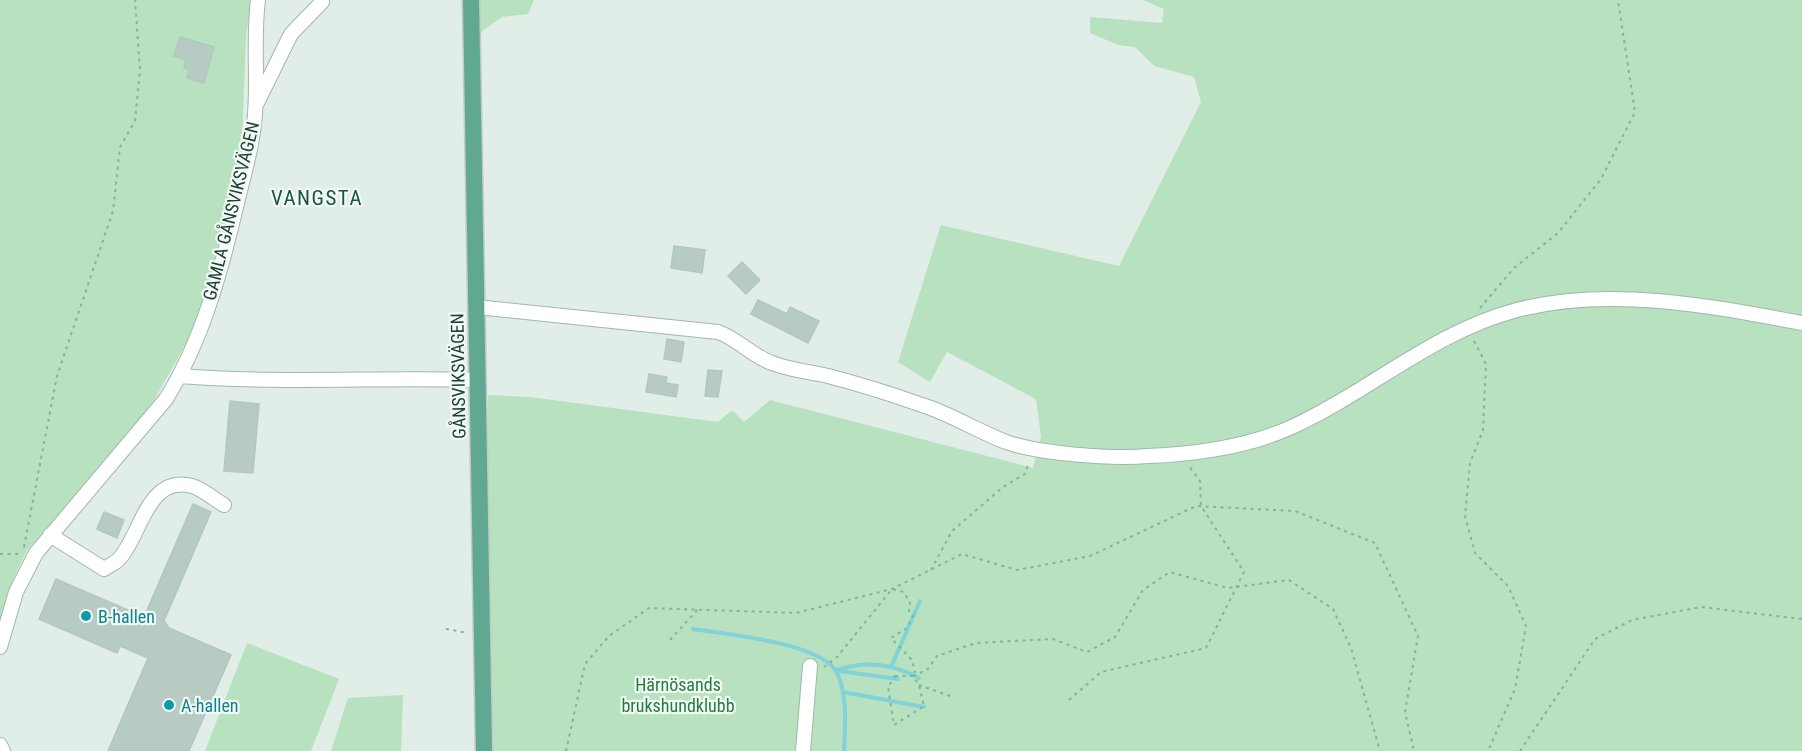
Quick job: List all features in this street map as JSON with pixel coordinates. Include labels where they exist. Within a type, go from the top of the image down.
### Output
[{"type":"main road","name":"GÅNSVIKSVÄGEN","points":[[471,0],[484,751]]},
{"type":"street","name":"GAMLA GÅNSVIKSVÄGEN","points":[[0,646],[26,570],[50,535],[166,399],[180,376],[199,334],[225,252],[250,148],[255,108],[258,0]]},
{"type":"street","points":[[255,108],[291,34],[322,2]]},
{"type":"street","points":[[477,307],[718,332],[731,337],[775,365],[829,377],[924,405],[1009,443],[1033,448],[1132,457],[1181,453],[1257,441],[1293,427],[1436,342],[1515,310],[1547,304],[1603,300],[1675,304],[1802,323]]},
{"type":"street","points":[[180,376],[237,381],[478,380]]},
{"type":"street","points":[[50,535],[104,570],[119,559],[152,502],[162,491],[177,485],[193,486],[224,506]]},
{"type":"street","points":[[803,751],[810,666]]},
{"type":"street","points":[[0,745],[3,751]]},
{"type":"path","points":[[0,554],[17,553],[27,558],[23,549],[57,376],[113,211],[120,147],[135,121],[140,70],[135,0]]},
{"type":"path","points":[[1488,751],[1495,730],[1515,689],[1526,626],[1508,586],[1475,553],[1465,516],[1470,463],[1483,430],[1486,364],[1467,328],[1514,268],[1558,233],[1601,179],[1635,112],[1618,0]]},
{"type":"path","points":[[931,570],[952,531],[1003,487],[1026,474],[1033,448]]},
{"type":"path","points":[[1070,700],[1101,672],[1206,648],[1244,572],[1201,506],[1200,481],[1181,453]]},
{"type":"path","points":[[566,751],[585,664],[609,636],[649,608],[796,613],[892,589],[962,554],[1017,570],[1090,556],[1196,506],[1201,506],[1294,511],[1375,543],[1418,636],[1405,712],[1414,751]]},
{"type":"path","points":[[892,589],[904,592],[910,603],[909,613],[913,616],[908,628],[891,638],[912,660],[914,675],[924,707],[894,725],[888,687],[894,678],[914,675],[928,669],[937,656],[976,643],[1053,639],[1087,652],[1115,637],[1143,590],[1170,572],[1228,588],[1289,580],[1333,609],[1351,648],[1380,751]]},
{"type":"path","points":[[827,668],[892,589]]},
{"type":"path","points":[[1520,751],[1595,639],[1632,620],[1701,607],[1802,619]]},
{"type":"path","points":[[670,640],[699,608]]},
{"type":"path","points":[[446,628],[483,636]]},
{"type":"path","points":[[919,685],[953,697]]},
{"type":"green space","points":[[0,0],[252,0],[246,35],[242,142],[236,175],[199,320],[148,411],[110,459],[27,550],[15,575],[0,624]]},
{"type":"green space","points":[[473,0],[534,0],[528,14],[502,17],[481,32]]},
{"type":"green space","name":"Härnösands brukshundklubb","points":[[1143,0],[1802,0],[1802,751],[487,751],[488,395],[530,397],[718,422],[732,410],[744,422],[770,400],[1033,468],[1041,437],[1036,399],[947,352],[930,382],[898,362],[941,225],[1119,266],[1201,102],[1194,77],[1154,66],[1135,47],[1118,45],[1090,33],[1090,17],[1162,23],[1164,9]]},
{"type":"green space","points":[[247,643],[339,679],[311,751],[205,751]]},
{"type":"green space","points":[[403,695],[401,751],[331,751],[348,698]]},
{"type":"building","points":[[180,37],[214,47],[204,83],[187,78],[189,69],[184,68],[186,60],[174,56]]},
{"type":"building","points":[[674,246],[705,250],[702,273],[671,268]]},
{"type":"building","points":[[742,262],[760,280],[746,294],[728,276]]},
{"type":"building","points":[[758,300],[787,314],[790,307],[819,321],[808,343],[751,314]]},
{"type":"building","points":[[667,339],[684,342],[681,362],[664,359]]},
{"type":"building","points":[[708,370],[722,371],[718,397],[705,396]]},
{"type":"building","points":[[649,374],[667,377],[666,383],[678,385],[676,397],[646,392]]},
{"type":"building","points":[[230,401],[259,404],[253,473],[224,471]]},
{"type":"building","points":[[193,504],[211,512],[164,621],[169,628],[231,655],[189,751],[108,751],[148,658],[120,646],[117,653],[39,619],[56,579],[144,617]]},
{"type":"building","points":[[104,512],[124,520],[117,538],[97,529]]},
{"type":"waterway","points":[[891,667],[920,601]]},
{"type":"waterway","points":[[693,629],[749,637],[794,647],[828,663],[837,673],[843,691],[844,751]]},
{"type":"waterway","points":[[837,670],[858,665],[878,665],[898,669],[919,678]]},
{"type":"waterway","points":[[840,671],[898,679]]},
{"type":"waterway","points":[[843,692],[924,707]]},
{"type":"place","name":"B-hallen","points":[[86,616]]},
{"type":"place","name":"A-hallen","points":[[169,705]]},
{"type":"district","name":"VANGSTA","points":[[317,198]]}]
